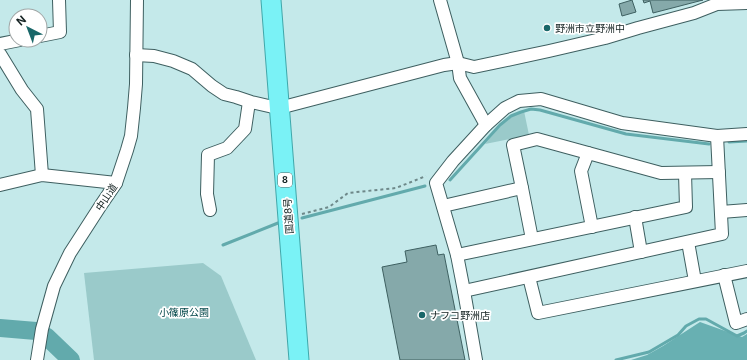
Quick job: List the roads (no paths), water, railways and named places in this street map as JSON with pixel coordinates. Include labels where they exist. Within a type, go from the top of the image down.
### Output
[{"type":"highway","name":"国道8号","points":[[271,0],[299,360]]},
{"type":"street","points":[[48,34],[60,32],[59,0]]},
{"type":"street","name":"中山道","points":[[37,360],[41,333],[54,286],[70,253],[116,183],[131,136],[134,108],[137,0]]},
{"type":"street","points":[[440,0],[458,63],[460,78],[486,125]]},
{"type":"street","points":[[136,55],[154,56],[192,69],[224,94],[249,102],[272,107],[280,107],[444,64],[458,63],[474,67],[605,38],[694,13],[719,2],[747,2]]},
{"type":"street","points":[[0,54],[22,90],[37,109],[42,175]]},
{"type":"street","points":[[476,360],[457,255],[436,183],[453,161],[486,125],[505,108],[519,101],[541,100],[622,123],[717,136],[747,134]]},
{"type":"street","points":[[210,210],[207,194],[208,155],[227,148],[245,129],[249,102]]},
{"type":"street","points":[[464,291],[722,234],[717,136]]},
{"type":"street","points":[[532,239],[513,145],[537,139],[661,173],[719,172]]},
{"type":"street","points":[[588,153],[581,171],[592,227]]},
{"type":"street","points":[[457,255],[686,207],[685,173]]},
{"type":"street","points":[[0,186],[42,175],[116,183]]},
{"type":"street","points":[[443,206],[522,188]]},
{"type":"street","points":[[721,212],[747,210]]},
{"type":"street","points":[[635,217],[641,252]]},
{"type":"street","points":[[688,242],[695,281]]},
{"type":"street","points":[[529,277],[538,313],[747,270]]},
{"type":"street","points":[[724,275],[736,323],[747,319]]},
{"type":"waterway","points":[[450,180],[500,125],[511,116],[531,109],[540,110],[626,134],[709,144]]},
{"type":"waterway","points":[[729,142],[747,141]]},
{"type":"waterway","points":[[302,218],[425,186]]},
{"type":"waterway","points":[[223,245],[278,223]]},
{"type":"waterway","points":[[616,360],[649,352],[678,335],[686,326],[699,319],[706,319],[737,336],[747,331]]},
{"type":"waterway","points":[[0,328],[36,331],[47,337],[71,360]]},
{"type":"place","name":"野洲市立野洲中","points":[[547,28]]},
{"type":"place","name":"ナフコ野洲店","points":[[422,315]]},
{"type":"park label","name":"小篠原公園","points":[[184,312]]}]
